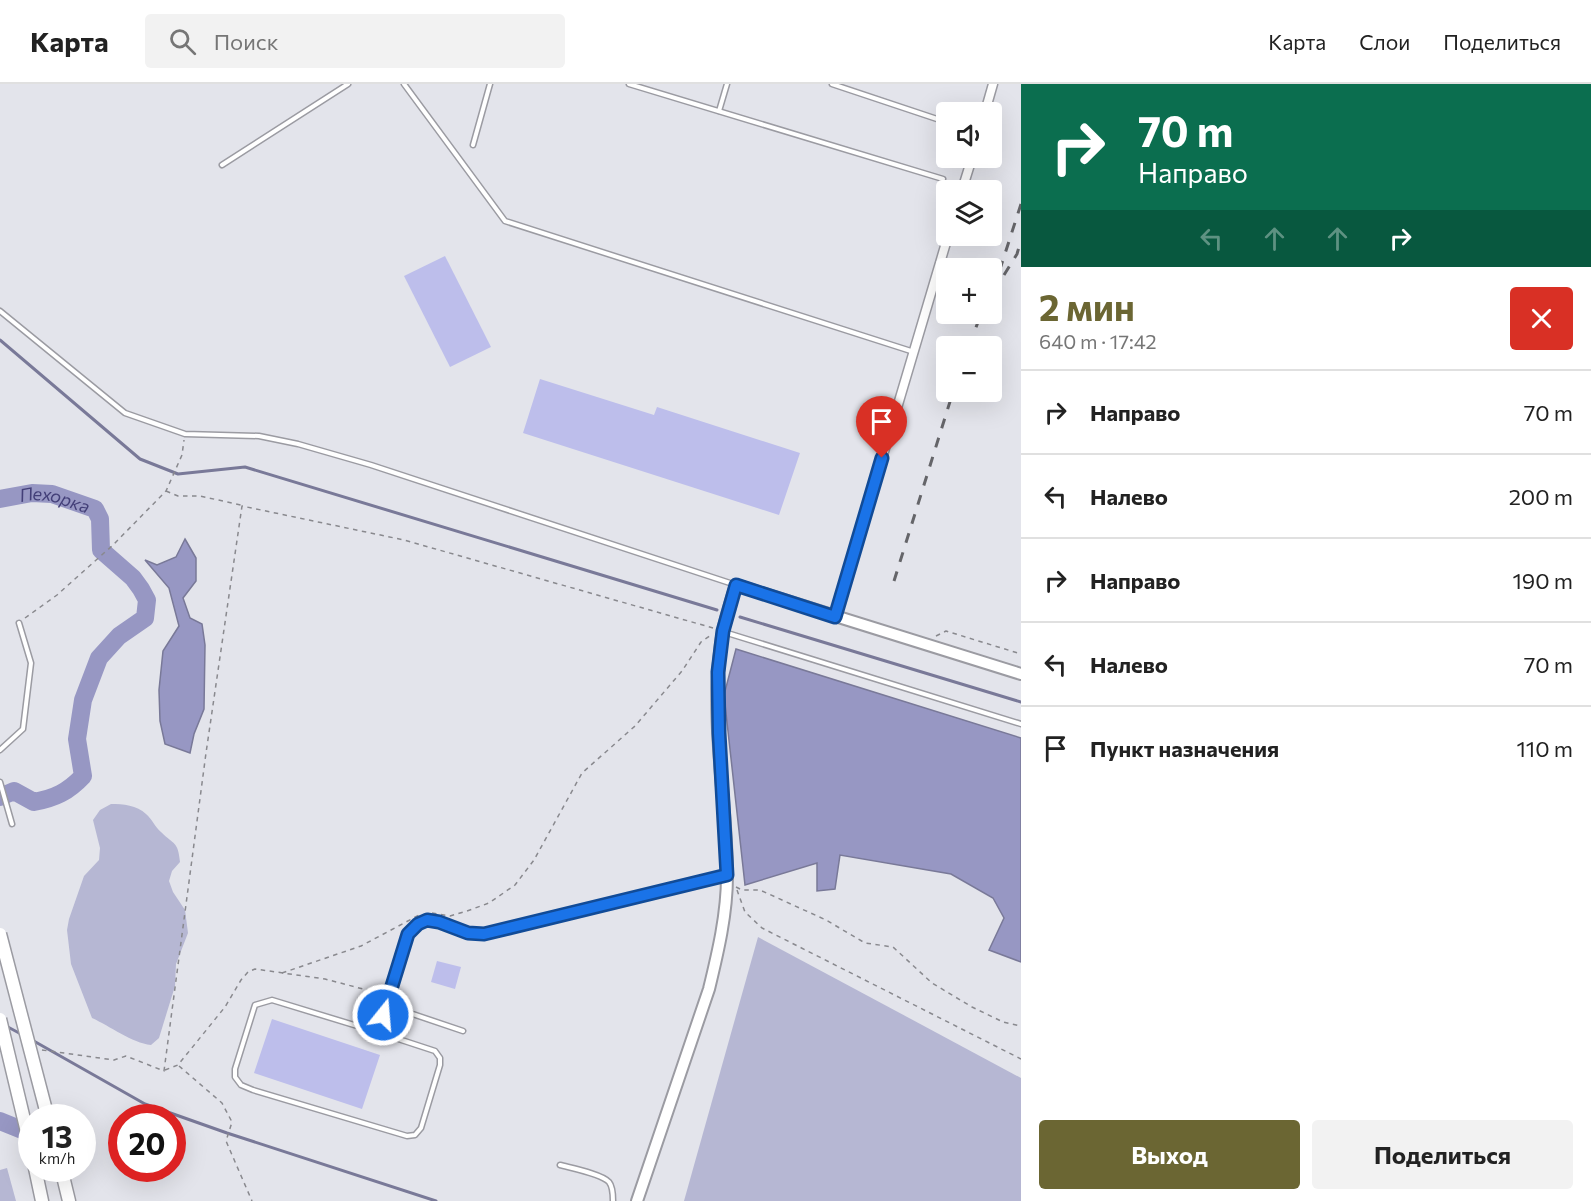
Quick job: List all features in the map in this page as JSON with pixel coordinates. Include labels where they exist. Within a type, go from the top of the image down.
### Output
[{"type":"main road","points":[[0,934],[44,1104]]},
{"type":"main road","points":[[0,1019],[20,1104]]},
{"type":"main road","points":[[38,1182],[42,1201]]},
{"type":"main road","points":[[64,1182],[69,1201]]},
{"type":"street","points":[[988,102],[993,84]]},
{"type":"street","points":[[835,617],[945,246]]},
{"type":"street","points":[[636,1200],[709,989],[723,919],[727,877],[718,672],[720,630],[736,585],[1021,674]]},
{"type":"lane","points":[[222,165],[348,84]]},
{"type":"lane","points":[[404,84],[505,222],[914,352]]},
{"type":"lane","points":[[473,146],[490,84]]},
{"type":"lane","points":[[629,84],[943,179]]},
{"type":"lane","points":[[718,111],[728,84]]},
{"type":"lane","points":[[832,84],[936,119]]},
{"type":"lane","points":[[0,311],[124,413],[185,434],[259,436],[298,444],[371,465],[736,585]]},
{"type":"lane","points":[[0,750],[23,729],[32,663],[18,623]]},
{"type":"lane","points":[[720,630],[1021,724]]},
{"type":"lane","points":[[0,782],[12,824]]},
{"type":"lane","points":[[377,1032],[408,934],[418,924],[427,920],[468,933],[484,934],[727,877]]},
{"type":"lane","points":[[272,1000],[377,1032],[435,1051],[440,1058],[440,1065],[421,1128],[415,1135],[407,1136],[253,1090],[241,1084],[235,1077],[235,1069],[255,1005],[264,1001],[272,1000]]},
{"type":"lane","points":[[386,1005],[463,1031]]},
{"type":"lane","points":[[560,1165],[609,1181],[613,1201]]},
{"type":"path","points":[[18,623],[57,595],[99,558],[166,491],[182,455],[185,434]]},
{"type":"path","points":[[166,491],[178,496],[200,496],[404,540],[720,630]]},
{"type":"path","points":[[34,1049],[114,1060],[126,1056],[164,1071],[242,506]]},
{"type":"path","points":[[282,973],[361,946],[417,915],[426,913],[450,916],[489,903],[515,885],[534,860],[582,773],[635,726],[682,671],[701,642],[720,630]]},
{"type":"path","points":[[928,639],[946,631],[1021,654]]},
{"type":"path","points":[[727,877],[742,890],[760,890],[826,921],[865,943],[893,947],[932,983],[1003,1022],[1021,1026]]},
{"type":"path","points":[[736,887],[745,912],[762,928],[1021,1059]]},
{"type":"path","points":[[178,1065],[222,1103],[232,1122],[226,1141],[252,1201]]},
{"type":"shaded area","points":[[185,539],[196,558],[196,581],[183,598],[190,618],[202,624],[205,645],[204,709],[194,734],[190,753],[165,744],[160,721],[159,690],[163,651],[179,626],[169,588],[145,560],[157,565],[176,557]]},
{"type":"shaded area","points":[[736,649],[1021,738],[1021,962],[989,950],[1004,918],[993,898],[951,874],[840,855],[835,889],[817,891],[817,863],[745,885],[724,695]]},
{"type":"shaded area","points":[[111,804],[130,806],[142,811],[175,844],[179,855],[180,862],[172,871],[169,881],[173,892],[185,910],[188,933],[176,964],[175,986],[159,1038],[151,1045],[129,1038],[92,1018],[71,964],[67,930],[69,919],[84,876],[99,860],[100,848],[93,820],[100,810]]},
{"type":"shaded area","points":[[758,937],[1021,1078],[1021,1201],[684,1201]]},
{"type":"shaded area","points":[[7,1168],[16,1201],[0,1201],[0,1170]]},
{"type":"building","points":[[445,256],[491,347],[450,367],[404,276]]},
{"type":"building","points":[[540,379],[654,415],[657,407],[800,453],[779,515],[523,433]]},
{"type":"building","points":[[437,961],[461,967],[455,989],[431,982]]},
{"type":"building","points":[[272,1019],[380,1055],[362,1109],[254,1073]]},
{"type":"waterway","points":[[0,340],[140,459],[178,474],[245,467],[717,610]]},
{"type":"waterway","name":"Пехорка","points":[[0,499],[32,493],[52,494],[95,509],[100,519],[101,550],[133,578],[147,600],[145,618],[119,636],[99,658],[83,700],[77,739],[83,776],[66,790],[42,800],[34,802],[14,791],[0,797]]},
{"type":"waterway","points":[[740,617],[1021,702]]},
{"type":"waterway","points":[[6,1026],[21,1034]]},
{"type":"waterway","points":[[32,1040],[145,1104],[436,1201]]},
{"type":"waterway","name":"Пехорка","points":[[0,1121],[18,1128]]},
{"type":"railway","points":[[1002,263],[1021,204]]},
{"type":"railway","points":[[1004,275],[1017,254],[1021,240]]},
{"type":"railway","points":[[973,336],[977,324]]},
{"type":"railway","points":[[894,581],[950,402]]},
{"type":"route","points":[[383,1015],[408,934],[418,924],[427,920],[468,933],[484,934],[727,875],[718,672],[723,631],[736,585],[835,617],[882,458]]}]
